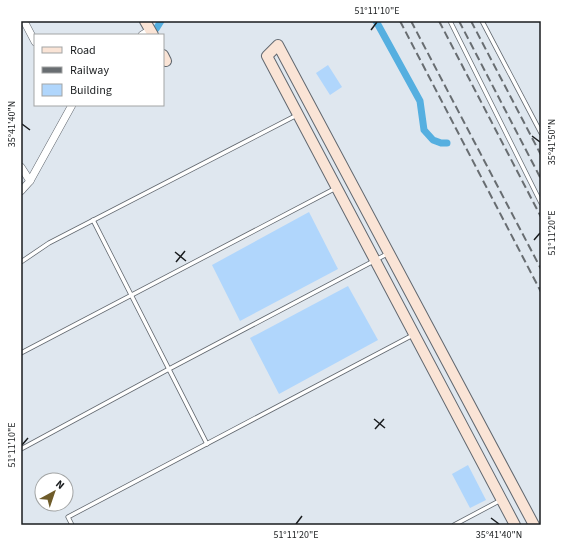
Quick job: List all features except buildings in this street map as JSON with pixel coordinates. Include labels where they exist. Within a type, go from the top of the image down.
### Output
[{"type":"street","points":[[24,21],[34,40]]},
{"type":"street","points":[[515,525],[267,56],[278,45],[534,525]]},
{"type":"street","points":[[21,191],[30,181],[70,106]]},
{"type":"street","points":[[298,115],[312,107]]},
{"type":"street","points":[[21,167],[30,181]]},
{"type":"street","points":[[337,187],[349,178]]},
{"type":"street","points":[[414,334],[428,326]]},
{"type":"street","points":[[503,503],[519,498]]},
{"type":"lane","points":[[450,21],[541,203]]},
{"type":"lane","points":[[482,21],[541,133]]},
{"type":"lane","points":[[21,262],[49,243],[298,115]]},
{"type":"lane","points":[[21,353],[337,187]]},
{"type":"lane","points":[[93,220],[207,444]]},
{"type":"lane","points":[[21,449],[389,253]]},
{"type":"lane","points":[[72,525],[68,517],[414,334]]},
{"type":"lane","points":[[454,525],[503,503]]},
{"type":"waterway","points":[[156,29],[161,21]]},
{"type":"waterway","points":[[376,21],[420,101],[424,130],[433,140],[441,143],[447,143]]},
{"type":"railway","points":[[400,21],[541,292]]},
{"type":"railway","points":[[411,21],[541,269]]},
{"type":"railway","points":[[439,21],[541,217]]},
{"type":"railway","points":[[459,21],[541,179]]},
{"type":"railway","points":[[471,21],[541,155]]}]
